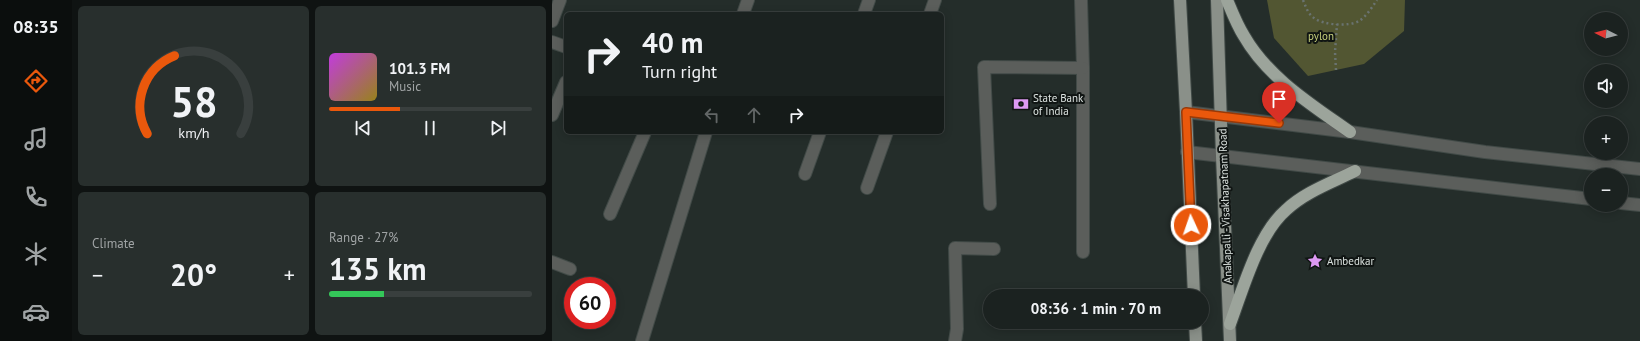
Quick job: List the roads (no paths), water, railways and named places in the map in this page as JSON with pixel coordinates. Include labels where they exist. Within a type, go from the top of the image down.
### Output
[{"type":"highway","points":[[1227,0],[1244,37],[1263,61],[1285,84],[1350,132]]},
{"type":"highway","points":[[1230,324],[1263,239],[1275,221],[1286,209],[1308,194],[1355,171]]},
{"type":"main road","points":[[1180,0],[1194,289]]},
{"type":"main road","name":"Anakapalli - Visakhapatnam Road","points":[[1217,0],[1230,341]]},
{"type":"main road","points":[[1195,329],[1196,341]]},
{"type":"street","points":[[552,21],[560,0]]},
{"type":"street","points":[[744,12],[748,0]]},
{"type":"street","points":[[865,12],[870,0]]},
{"type":"street","points":[[931,12],[935,0]]},
{"type":"street","points":[[1081,0],[1083,68],[1083,252]]},
{"type":"street","points":[[552,42],[564,46]]},
{"type":"street","points":[[990,204],[984,68],[1083,68]]},
{"type":"street","points":[[552,115],[564,87]]},
{"type":"street","points":[[1186,112],[1350,132],[1485,152],[1640,169]]},
{"type":"street","points":[[610,214],[644,134]]},
{"type":"street","points":[[642,341],[705,134]]},
{"type":"street","points":[[805,174],[819,134]]},
{"type":"street","points":[[867,188],[886,134]]},
{"type":"street","points":[[1187,152],[1584,198]]},
{"type":"street","points":[[1628,204],[1640,205]]},
{"type":"street","points":[[954,341],[957,329],[955,248],[994,249]]},
{"type":"street","points":[[552,262],[570,269]]},
{"type":"place","name":"State Bank of India","points":[[1021,104]]},
{"type":"place","name":"Ambedkar","points":[[1315,261]]},
{"type":"park label","name":"pylon","points":[[1321,36]]}]
